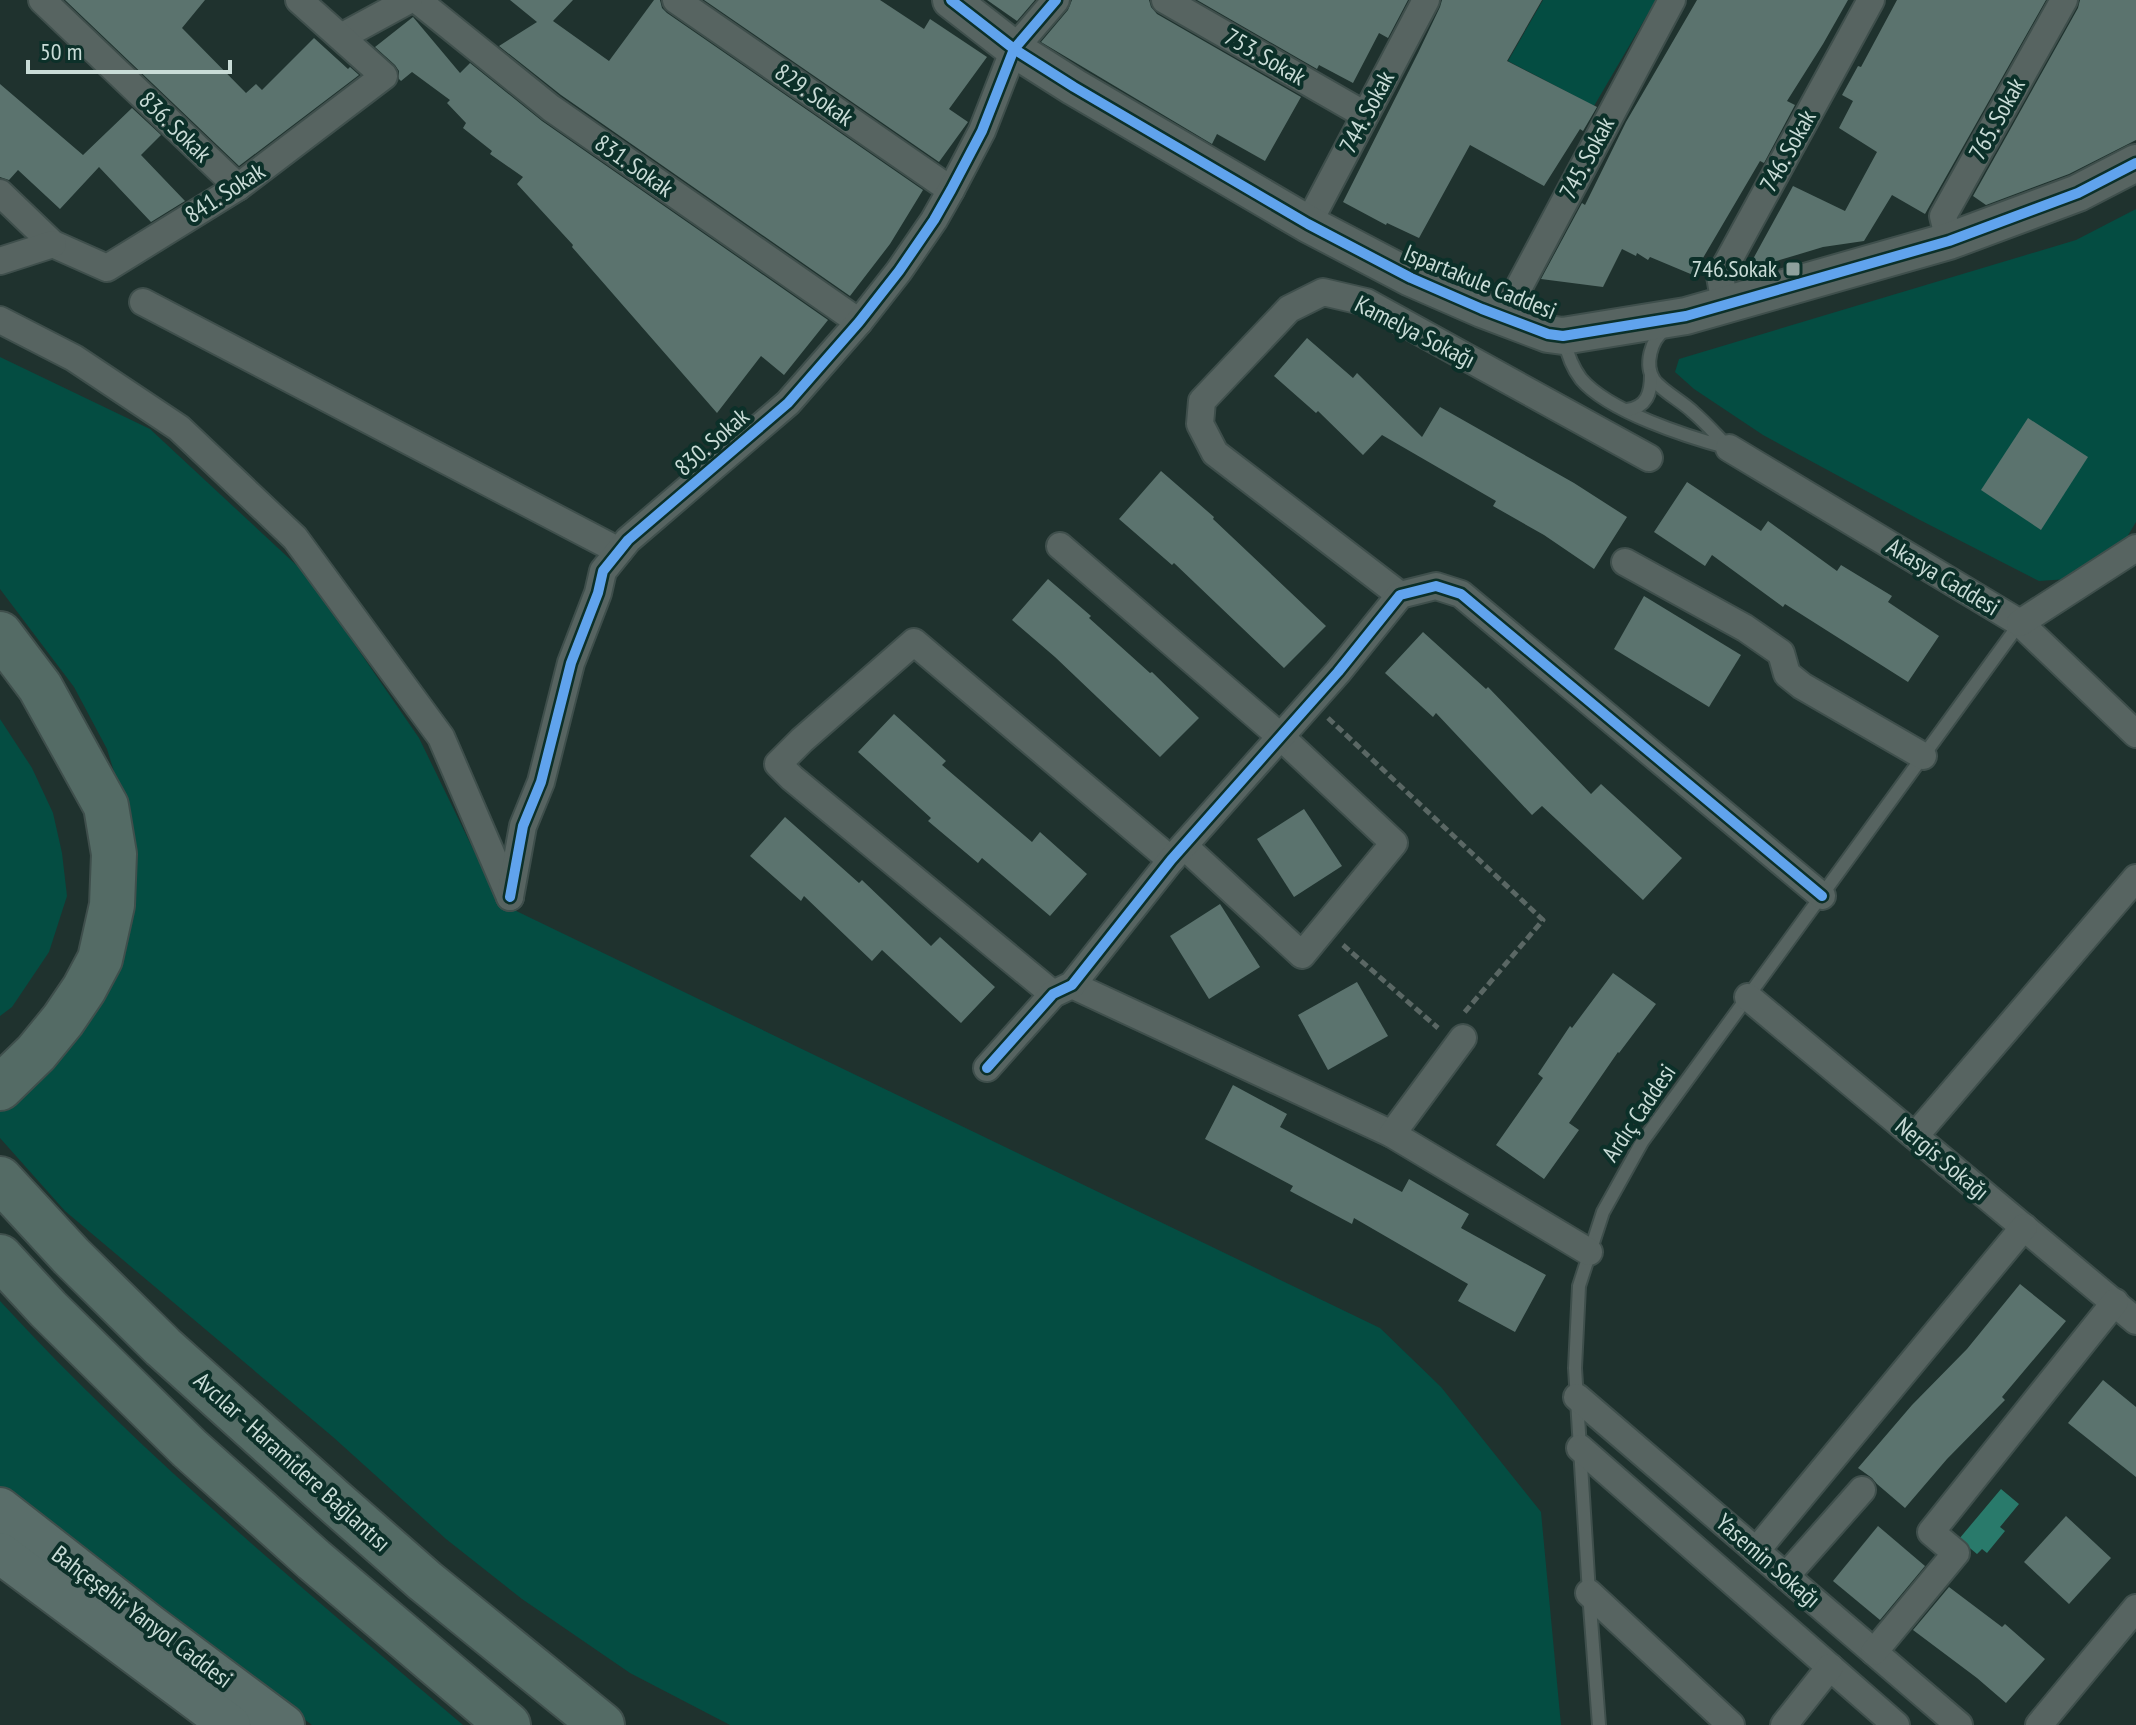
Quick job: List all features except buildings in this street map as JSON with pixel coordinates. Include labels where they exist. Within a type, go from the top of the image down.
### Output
[{"type":"highway","points":[[0,634],[40,687],[106,806],[114,854],[112,905],[100,959],[63,1020],[36,1053],[0,1088]]},
{"type":"highway","points":[[0,675],[72,794],[88,836],[91,876],[88,915],[63,983],[0,1060]]},
{"type":"highway","name":"Avcılar - Haramidere Bağlantısı","points":[[2,1181],[71,1256],[174,1357],[425,1581],[602,1725]]},
{"type":"highway","points":[[0,1257],[48,1309],[189,1448],[508,1725]]},
{"type":"main road","name":"Bahçeşehir Yanyol Caddesi","points":[[0,1508],[284,1725]]},
{"type":"main road","name":"Bahçeşehir Yanyol Caddesi","points":[[0,1553],[230,1725]]},
{"type":"street","name":"836. Sokak","points":[[42,0],[238,187]]},
{"type":"street","points":[[299,0],[341,37],[409,0]]},
{"type":"street","name":"831. Sokak","points":[[417,0],[551,108],[859,322]]},
{"type":"street","name":"829. Sokak","points":[[676,0],[951,190]]},
{"type":"street","name":"Ispartakule Caddesi","points":[[951,0],[1014,49],[1074,87],[1308,224],[1411,278],[1548,334],[1563,336],[1686,316],[1949,241],[2078,193],[2136,163]]},
{"type":"street","name":"830. Sokak","points":[[0,320],[74,358],[179,428],[295,538],[441,737],[510,897],[523,826],[541,782],[571,663],[598,593],[603,571],[628,540],[788,403],[859,322],[934,220],[982,131],[1014,49],[1056,0]]},
{"type":"street","name":"753. Sokak","points":[[1165,0],[1365,115]]},
{"type":"street","name":"744. Sokak","points":[[1308,224],[1426,0]]},
{"type":"street","name":"745. Sokak","points":[[1503,317],[1672,0]]},
{"type":"street","name":"746. Sokak","points":[[1725,305],[1720,276],[1871,0]]},
{"type":"street","name":"765. Sokak","points":[[1949,241],[1943,216],[2064,0]]},
{"type":"street","name":"841. Sokak","points":[[53,244],[107,268],[238,187],[384,76],[341,37]]},
{"type":"street","points":[[0,193],[53,244],[0,261]]},
{"type":"street","name":"Kamelya Sokağı","points":[[1400,595],[1215,453],[1200,424],[1202,401],[1289,309],[1323,292],[1366,302],[1649,458]]},
{"type":"street","points":[[143,302],[619,551]]},
{"type":"street","name":"Akasya Caddesi","points":[[1729,448],[2020,623],[2136,734]]},
{"type":"street","points":[[1060,546],[1281,737],[1394,843],[1302,955],[914,642],[778,764],[1062,989],[1392,1134],[1589,1252]]},
{"type":"street","points":[[2020,623],[2136,548]]},
{"type":"street","points":[[1625,562],[1745,628],[1781,653],[1787,674],[1802,686],[1923,756]]},
{"type":"street","points":[[987,1068],[1062,989],[1312,703],[1400,595],[1436,586],[1461,594],[1822,896]]},
{"type":"street","points":[[1915,1136],[2136,878]]},
{"type":"street","name":"Nergis Sokağı","points":[[1748,997],[2136,1321]]},
{"type":"street","points":[[1392,1134],[1457,1029]]},
{"type":"street","points":[[1756,1551],[2024,1227]]},
{"type":"street","points":[[1874,1652],[1956,1553],[1931,1532],[2115,1302]]},
{"type":"street","name":"Yasemin Sokağı","points":[[1577,1397],[1959,1725]]},
{"type":"street","name":"Yasemin Sokağı","points":[[1580,1448],[1896,1725]]},
{"type":"street","points":[[1786,1576],[1862,1490]]},
{"type":"street","points":[[1589,1593],[1731,1725]]},
{"type":"street","points":[[2039,1725],[2136,1608]]},
{"type":"street","points":[[1784,1725],[1830,1667]]},
{"type":"lane","points":[[1627,410],[1644,403],[1650,393],[1650,351],[1659,333],[1686,316]]},
{"type":"lane","name":"Akasya Caddesi","points":[[1563,336],[1568,357],[1581,379],[1604,399],[1683,436],[1729,448]]},
{"type":"lane","name":"Akasya Caddesi","points":[[1651,371],[1654,380],[1693,411],[1729,448]]},
{"type":"lane","name":"Ardıç Caddesi","points":[[1599,1725],[1575,1368],[1579,1286],[1603,1212],[1642,1142],[2020,623]]},
{"type":"path","points":[[1312,703],[1543,920],[1457,1029],[1325,928]]},
{"type":"shaded area","points":[[1543,0],[1656,0],[1594,106],[1508,61]]},
{"type":"shaded area","points":[[2136,209],[2136,522],[2124,542],[2068,579],[2039,581],[1918,519],[1763,435],[1694,389],[1675,372],[1679,359],[2076,240]]},
{"type":"shaded area","points":[[0,357],[150,429],[307,575],[419,738],[476,855],[508,907],[1380,1328],[1441,1387],[1541,1512],[1561,1725],[730,1725],[630,1673],[522,1599],[446,1539],[333,1437],[65,1211],[0,1138],[0,1105],[63,1045],[124,804],[107,749],[74,687],[0,589]]},
{"type":"shaded area","points":[[0,719],[32,768],[53,813],[67,896],[49,952],[12,1007],[0,1016]]},
{"type":"shaded area","points":[[0,1301],[110,1414],[167,1467],[463,1725],[312,1725],[0,1493]]},
{"type":"shaded area","points":[[2001,1489],[2019,1504],[2000,1527],[2005,1531],[1987,1553],[1982,1549],[1977,1554],[1959,1539]]},
{"type":"cycle path","points":[[951,0],[1014,49],[1074,87],[1308,224],[1411,278],[1548,334],[1563,336],[1686,316],[1949,241],[2078,193],[2136,163]]},
{"type":"cycle path","points":[[510,897],[523,826],[541,782],[571,663],[598,593],[603,571],[628,540],[788,403],[859,322],[934,220],[982,131],[1014,49],[1056,0]]},
{"type":"cycle path","points":[[987,1068],[1053,994],[1072,985],[1171,860],[1338,672],[1400,595],[1436,586],[1461,594],[1822,896]]},
{"type":"place","name":"746.Sokak","points":[[1793,269]]}]
